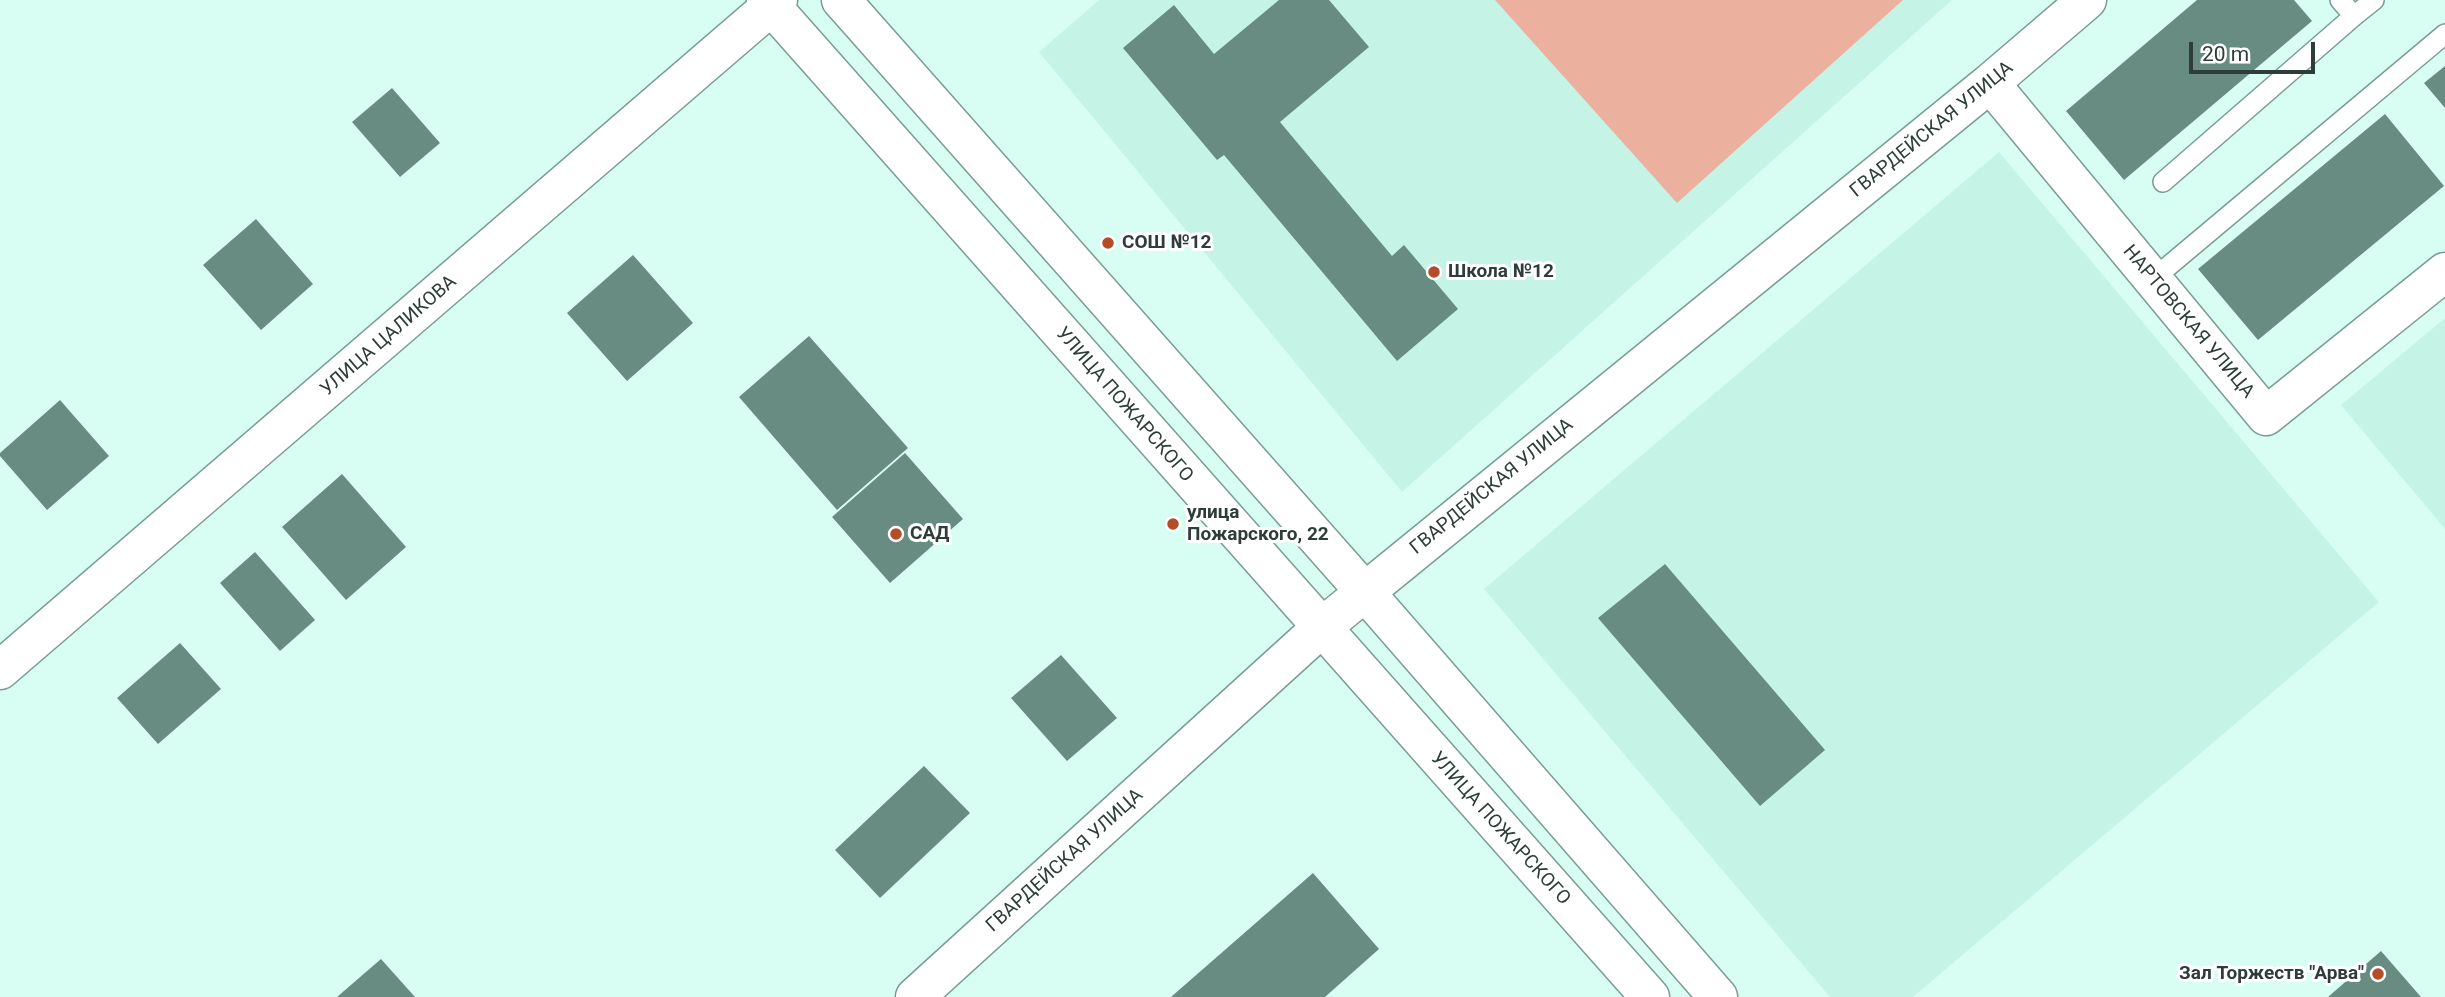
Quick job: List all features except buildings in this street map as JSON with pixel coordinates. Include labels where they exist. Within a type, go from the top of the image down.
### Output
[{"type":"street","points":[[841,0],[1718,997]]},
{"type":"street","name":"ГВАРДЕЙСКАЯ УЛИЦА","points":[[915,997],[1321,628],[1990,83],[2087,0]]},
{"type":"street","name":"УЛИЦА ПОЖАРСКОГО","points":[[772,2],[1321,628],[1650,997]]},
{"type":"street","name":"УЛИЦА ЦАЛИКОВА","points":[[0,670],[772,2]]},
{"type":"street","name":"НАРТОВСКАЯ УЛИЦА","points":[[1990,83],[2266,416],[2445,272]]},
{"type":"lane","points":[[2340,0],[2354,16]]},
{"type":"lane","points":[[2163,182],[2374,0]]},
{"type":"lane","points":[[2153,279],[2445,34]]},
{"type":"shaded area","name":"Школа №12","points":[[1099,0],[1952,0],[1402,492],[1039,52]]},
{"type":"shaded area","points":[[1495,0],[1903,0],[1677,203]]},
{"type":"shaded area","points":[[1999,152],[2379,602],[1913,997],[1830,997],[1484,589]]},
{"type":"shaded area","points":[[2445,318],[2445,529],[2341,405]]},
{"type":"place","name":"СОШ №12","points":[[1108,243]]},
{"type":"place","name":"Школа №12","points":[[1434,272]]},
{"type":"place","name":"улица Пожарского, 22","points":[[1173,524]]},
{"type":"place","name":"САД","points":[[896,534]]},
{"type":"place","name":"Зал Торжеств \"Арва\"","points":[[2378,974]]}]
